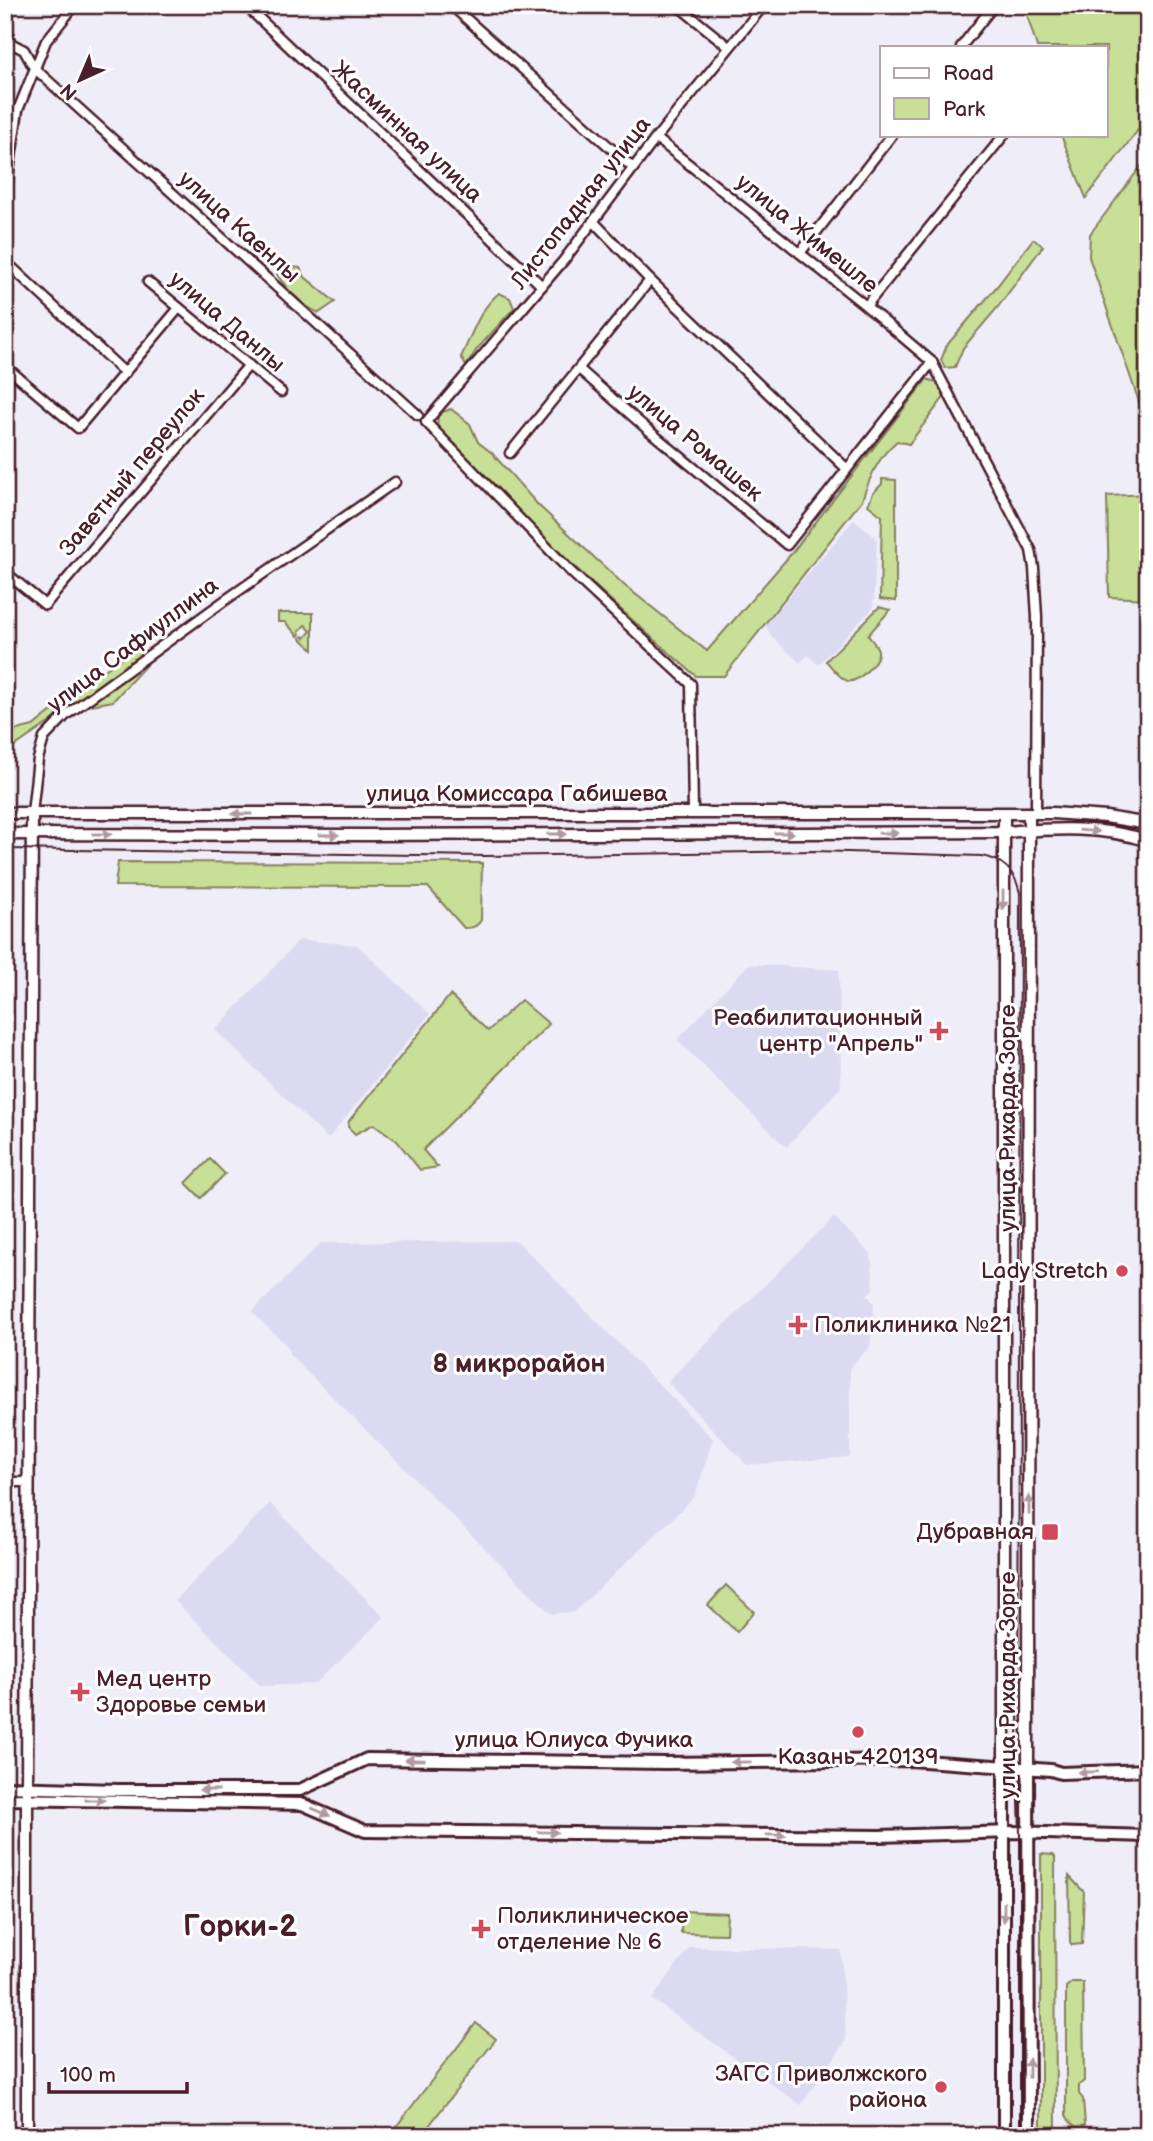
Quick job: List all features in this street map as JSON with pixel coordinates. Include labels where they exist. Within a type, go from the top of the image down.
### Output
[{"type":"main road","name":"улица Юлиуса Фучика","points":[[5,1787],[300,1790],[367,1759],[652,1763],[910,1760],[1051,1770],[1061,1773],[1148,1770]]},
{"type":"main road","name":"улица Рихарда Зорге","points":[[1004,1767],[1004,2136]]},
{"type":"main road","name":"улица Рихарда Зорге","points":[[1028,1770],[1029,2136]]},
{"type":"main road","points":[[5,1799],[302,1804],[365,1831],[878,1836],[1030,1832],[1148,1836]]},
{"type":"street","points":[[5,199],[19,110],[34,68],[46,41],[75,5]]},
{"type":"street","name":"Жасминная улица","points":[[245,5],[542,286]]},
{"type":"street","points":[[451,5],[633,168]]},
{"type":"street","points":[[677,5],[729,47]]},
{"type":"street","name":"Листопадная улица","points":[[693,813],[691,684],[570,570],[426,422],[542,286],[656,138],[764,5]]},
{"type":"street","points":[[962,46],[994,5]]},
{"type":"street","name":"улица Каенлы","points":[[5,40],[24,50],[34,68],[418,415]]},
{"type":"street","points":[[800,253],[891,136]]},
{"type":"street","points":[[866,306],[1003,136]]},
{"type":"street","name":"улица Жимешле","points":[[656,138],[932,362]]},
{"type":"street","points":[[593,221],[650,280],[847,468],[932,362],[1031,550],[1037,617],[1033,814]]},
{"type":"street","points":[[5,261],[125,373]]},
{"type":"street","points":[[510,453],[650,280]]},
{"type":"street","name":"улица Данлы","points":[[148,282],[281,392]]},
{"type":"street","points":[[5,366],[78,428],[180,308]]},
{"type":"street","name":"Заветный переулок","points":[[5,572],[45,605],[249,365]]},
{"type":"street","name":"улица Ромашек","points":[[579,369],[787,545],[847,468]]},
{"type":"street","name":"улица Сафиуллина","points":[[27,2136],[26,1799],[34,834],[32,813],[38,759],[44,738],[66,715],[395,482]]},
{"type":"street","name":"улица Комиссара Габишева","points":[[5,813],[1033,814],[1106,817],[1148,824]]},
{"type":"street","name":"улица Рихарда Зорге","points":[[1004,814],[1004,1767]]},
{"type":"street","name":"улица Рихарда Зорге","points":[[1028,1770],[1029,831],[1033,814]]},
{"type":"street","name":"улица Комиссара Габишева","points":[[5,834],[396,835],[1003,832],[1063,829],[1095,831],[1148,841]]},
{"type":"street","points":[[5,1482],[29,1482]]},
{"type":"shaded area","points":[[854,519],[877,539],[873,608],[818,665],[808,655],[800,663],[771,636],[765,625]]},
{"type":"shaded area","points":[[299,940],[357,945],[430,1014],[328,1139],[215,1030]]},
{"type":"shaded area","points":[[749,964],[839,970],[841,1087],[786,1147],[677,1040]]},
{"type":"shaded area","name":"Поликлиника №21","points":[[834,1217],[871,1254],[874,1288],[867,1295],[874,1303],[870,1347],[850,1367],[850,1457],[747,1465],[667,1382]]},
{"type":"shaded area","points":[[517,1241],[713,1439],[695,1496],[574,1612],[551,1614],[289,1354],[289,1348],[252,1312],[321,1243]]},
{"type":"shaded area","points":[[270,1503],[384,1617],[315,1684],[261,1686],[175,1601]]},
{"type":"shaded area","points":[[690,1947],[841,1950],[846,2041],[801,2105],[652,1999]]},
{"type":"green space","points":[[1024,5],[1148,5],[1148,117],[1086,198],[1061,136],[1108,136],[1108,46],[1037,46]]},
{"type":"green space","points":[[1148,157],[1148,428],[1089,257],[1090,234]]},
{"type":"green space","points":[[1033,239],[1043,246],[998,307],[963,348],[955,367],[945,368],[941,360],[947,345]]},
{"type":"green space","points":[[286,266],[300,268],[305,277],[335,302],[319,313],[299,300],[275,270]]},
{"type":"green space","points":[[499,293],[510,298],[514,308],[477,349],[466,366],[461,357],[481,314]]},
{"type":"green space","points":[[927,379],[938,383],[944,397],[909,444],[897,441],[885,454],[872,475],[862,500],[724,676],[696,676],[564,556],[437,430],[438,414],[451,409],[470,424],[478,442],[492,453],[538,505],[624,585],[707,651],[791,554]]},
{"type":"green space","points":[[882,479],[896,480],[896,601],[880,599],[882,516],[868,505],[873,493],[882,484]]},
{"type":"green space","points":[[1148,494],[1148,566],[1143,572],[1148,587],[1148,599],[1109,597],[1107,496]]},
{"type":"green space","points":[[879,607],[890,610],[868,635],[878,650],[876,659],[858,678],[853,681],[845,680],[826,661]]},
{"type":"green space","points":[[278,613],[313,613],[313,650],[300,638],[305,638],[311,631],[305,625],[298,636],[285,622],[278,622]]},
{"type":"green space","points":[[136,648],[156,654],[113,701],[69,709],[5,753],[5,733],[33,726]]},
{"type":"green space","points":[[118,862],[482,863],[481,920],[474,927],[464,928],[428,887],[115,886]]},
{"type":"green space","points":[[450,995],[488,1031],[521,1000],[549,1024],[423,1150],[438,1167],[420,1170],[397,1141],[374,1124],[355,1134],[348,1127],[349,1121]]},
{"type":"green space","points":[[210,1159],[225,1174],[201,1198],[186,1183]]},
{"type":"green space","points":[[726,1585],[754,1612],[737,1632],[708,1605]]},
{"type":"green space","points":[[1041,1854],[1055,1857],[1056,2136],[1041,2136]]},
{"type":"green space","points":[[1069,1876],[1084,1892],[1082,1944],[1072,1945],[1070,1942]]},
{"type":"green space","points":[[682,1911],[727,1913],[726,1934],[681,1933]]},
{"type":"green space","points":[[1072,1982],[1083,1982],[1084,2081],[1079,2085],[1079,2094],[1083,2099],[1085,2125],[1079,2127],[1071,2123],[1066,2115],[1066,1987]]},
{"type":"green space","points":[[476,2023],[496,2039],[421,2136],[389,2136]]},
{"type":"tram line","points":[[5,849],[486,856],[815,851],[981,856],[1002,863],[1011,872],[1020,893],[1020,2136]]},
{"type":"place","name":"Реабилитационный центр \"Апрель\"","points":[[939,1031]]},
{"type":"place","name":"Lady Stretch","points":[[1122,1271]]},
{"type":"place","name":"Поликлиника №21","points":[[798,1325]]},
{"type":"place","name":"Дубравная","points":[[1050,1532]]},
{"type":"place","name":"Мед центр Здоровье семьи","points":[[80,1692]]},
{"type":"place","name":"Казань 420139","points":[[858,1732]]},
{"type":"place","name":"Поликлиническое отделение № 6","points":[[481,1929]]},
{"type":"place","name":"ЗАГС Приволжского района","points":[[941,2087]]},
{"type":"district","name":"8 микрорайон","points":[[519,1364]]},
{"type":"district","name":"Горки-2","points":[[240,1927]]}]
